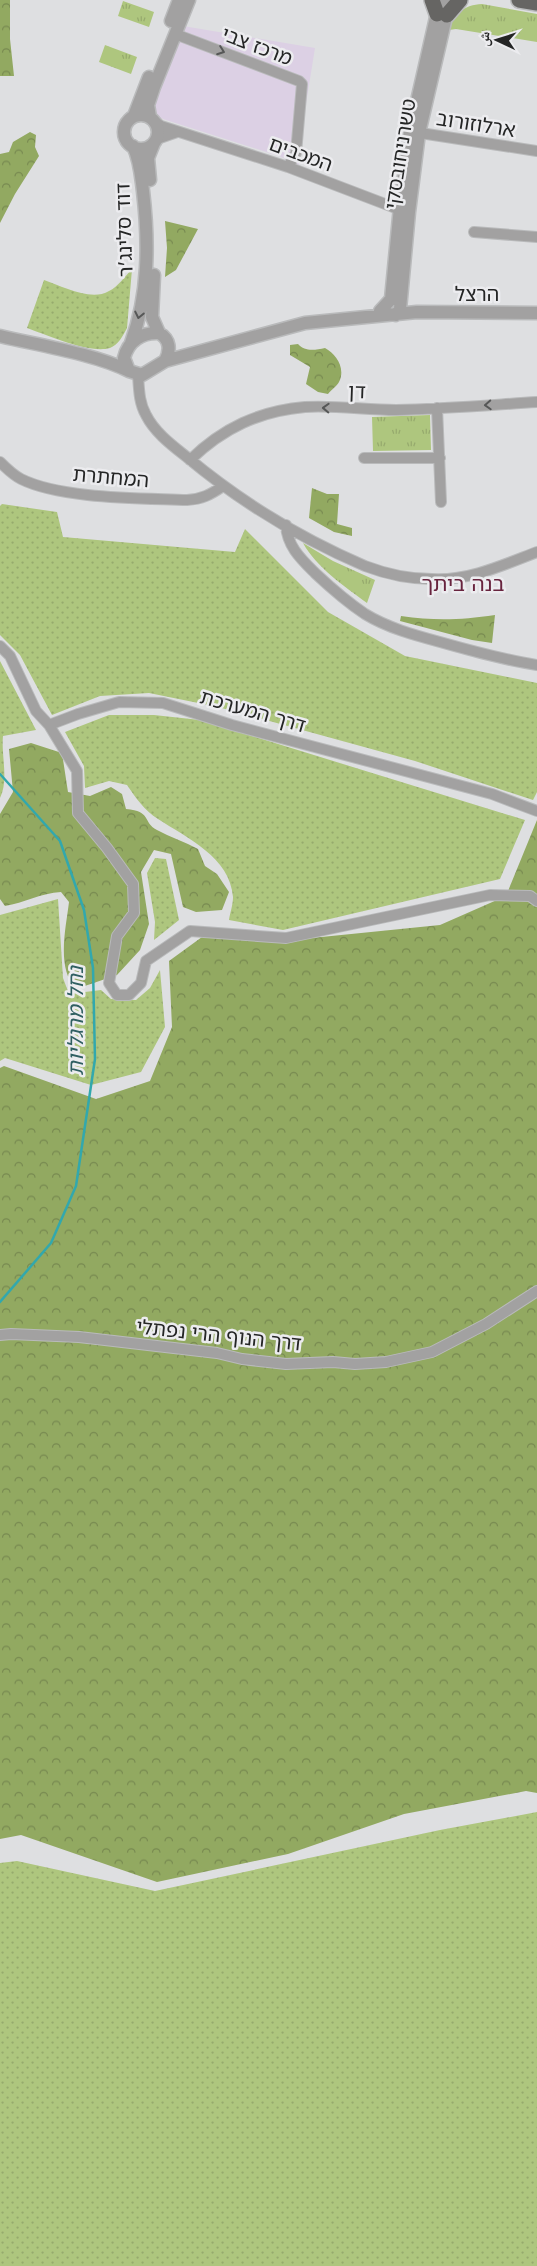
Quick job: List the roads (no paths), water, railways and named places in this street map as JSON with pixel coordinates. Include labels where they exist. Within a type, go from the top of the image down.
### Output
[{"type":"highway","points":[[441,6],[460,0]]},
{"type":"highway","points":[[519,0],[537,3]]},
{"type":"street","points":[[180,0],[134,116],[126,124],[124,130],[126,138],[133,146],[143,148],[172,133],[180,132]]},
{"type":"street","points":[[155,141],[158,128],[148,105],[189,0]]},
{"type":"street","name":"טשרניחובסקי","points":[[380,311],[391,299],[415,132],[441,6]]},
{"type":"street","name":"מרכז צבי","points":[[175,34],[299,81],[302,84],[296,153],[288,167]]},
{"type":"street","points":[[134,116],[144,115],[153,119]]},
{"type":"street","name":"המכבים","points":[[153,119],[161,126],[288,167],[404,211]]},
{"type":"street","name":"ארלוזורוב","points":[[415,132],[537,151]]},
{"type":"street","name":"דוד סלינג'ר","points":[[155,141],[148,158],[156,253],[152,310],[154,324],[163,335]]},
{"type":"street","name":"דוד סלינג'ר","points":[[129,345],[142,301],[147,253],[140,168],[133,146]]},
{"type":"street","name":"טשרניחובסקי","points":[[398,312],[404,211]]},
{"type":"street","points":[[474,232],[537,237]]},
{"type":"street","name":"הרצל","points":[[165,361],[231,341],[341,315],[380,311],[537,313]]},
{"type":"street","name":"הרצל","points":[[326,320],[341,321],[398,312]]},
{"type":"street","points":[[0,336],[117,365],[134,373],[147,373],[165,361],[169,352],[163,335],[145,334],[114,355],[88,357]]},
{"type":"street","name":"הרצל","points":[[163,335],[174,344],[181,346],[231,341]]},
{"type":"street","points":[[129,345],[124,358],[134,373],[140,402],[153,426],[190,460],[223,486],[286,525],[366,566],[389,573],[433,580],[476,574],[537,552]]},
{"type":"street","name":"דן","points":[[190,460],[210,440],[228,429],[253,418],[281,411],[306,407],[396,410],[537,402]]},
{"type":"street","points":[[437,408],[440,502]]},
{"type":"street","points":[[364,458],[440,458]]},
{"type":"street","name":"המחתרת","points":[[0,462],[23,480],[65,492],[200,500],[210,496],[223,486]]},
{"type":"street","points":[[286,525],[286,534],[291,547],[302,560],[346,600],[366,614],[406,632],[481,654],[537,665]]},
{"type":"street","points":[[0,646],[10,656],[36,711],[49,725],[78,771],[78,813],[133,884],[134,912],[117,936],[111,965],[109,983],[117,995],[130,995],[141,983],[146,961],[190,931],[286,938],[490,895],[530,896],[537,901]]},
{"type":"street","name":"דרך המערכת","points":[[49,725],[78,714],[120,702],[163,703],[232,725],[492,794],[537,811]]},
{"type":"street","name":"דרך הנוף הרי נפתלי","points":[[0,1335],[79,1337],[216,1353],[242,1359],[286,1364],[378,1363],[432,1352],[486,1324],[537,1291]]},
{"type":"waterway","name":"נחל מרגליות","points":[[0,774],[60,841],[84,910],[93,968],[95,1059],[76,1186],[51,1243],[0,1302]]},
{"type":"district","name":"בנה ביתך","points":[[463,584]]}]
